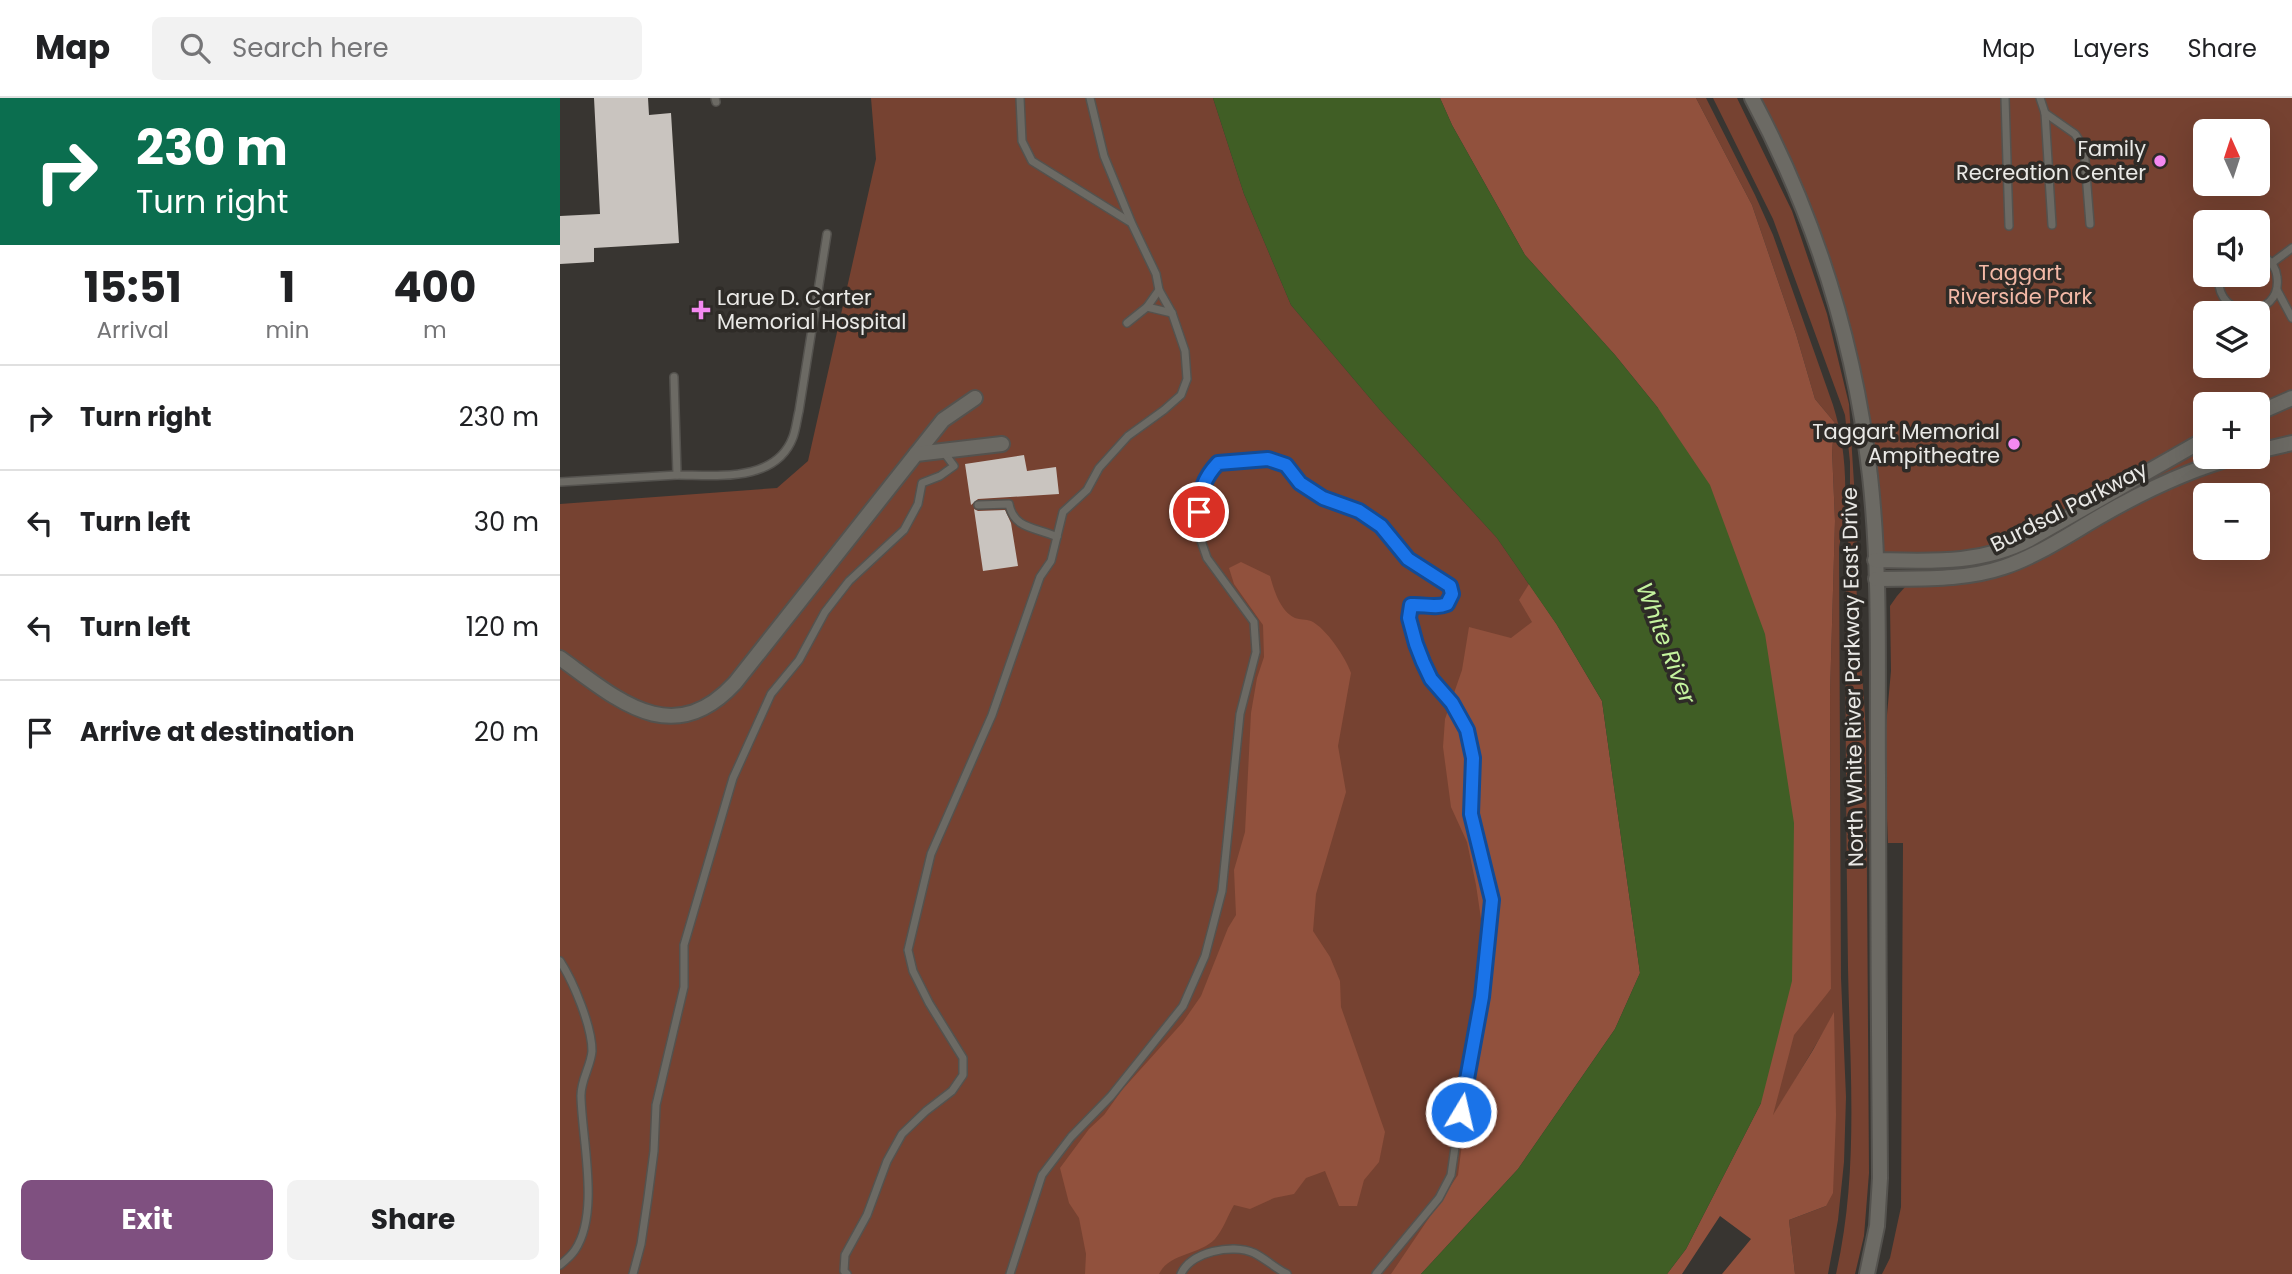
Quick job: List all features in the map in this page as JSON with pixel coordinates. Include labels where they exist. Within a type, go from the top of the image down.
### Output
[{"type":"street","name":"North White River Parkway East Drive","points":[[1752,98],[1807,216],[1852,363],[1867,447],[1875,560],[1880,1178],[1877,1226],[1867,1274]]},
{"type":"street","points":[[560,658],[635,710],[669,715],[690,713],[709,705],[735,683],[943,420],[975,398]]},
{"type":"street","points":[[2270,408],[2292,398]]},
{"type":"street","points":[[2270,448],[2292,443]]},
{"type":"street","points":[[916,454],[1002,444]]},
{"type":"street","name":"Burdsal Parkway","points":[[1875,560],[1958,561],[2008,549],[2193,446]]},
{"type":"street","name":"Burdsal Parkway","points":[[1875,579],[1952,577],[2001,568],[2037,553],[2162,483],[2197,469]]},
{"type":"lane","points":[[1020,98],[1022,141],[1032,162],[1132,223]]},
{"type":"lane","points":[[847,1274],[844,1271],[845,1255],[867,1214],[902,1134],[952,1091],[963,1075],[963,1058],[929,1003],[913,971],[908,950],[931,854],[992,715],[1040,577],[1051,561],[1063,512],[1087,491],[1099,468],[1128,436],[1181,395],[1187,379],[1185,351],[1172,313],[1159,290],[1156,274],[1104,156],[1090,98]]},
{"type":"lane","points":[[2005,98],[2009,226]]},
{"type":"lane","points":[[2040,98],[2045,113],[2052,225]]},
{"type":"lane","points":[[2045,113],[2075,134],[2084,148],[2090,224]]},
{"type":"lane","points":[[560,482],[741,474],[762,469],[779,459],[793,439],[827,234]]},
{"type":"lane","points":[[2219,287],[2228,304],[2237,309],[2246,311],[2265,306],[2277,290],[2278,281],[2272,263],[2292,248]]},
{"type":"lane","points":[[1127,323],[1147,307],[1159,290]]},
{"type":"lane","points":[[2277,290],[2292,318]]},
{"type":"lane","points":[[1147,307],[1172,313]]},
{"type":"lane","points":[[674,377],[677,475]]},
{"type":"lane","points":[[632,1274],[648,1197],[656,1105],[684,987],[684,945],[733,778],[771,694],[799,660],[825,612],[849,581],[904,530],[918,504],[922,483],[940,476],[954,466],[943,451]]},
{"type":"lane","points":[[1010,1274],[1042,1175],[1071,1137],[1111,1096],[1183,1006],[1205,956],[1222,891],[1240,714],[1255,652],[1254,622],[1208,558],[1197,529],[1200,495],[1206,475],[1218,463],[1268,459],[1286,465],[1300,483],[1323,498],[1359,511],[1381,526],[1408,559],[1450,586],[1452,594],[1447,604],[1438,607],[1411,605],[1409,618],[1416,644],[1431,679],[1452,703],[1467,730],[1473,758],[1471,814],[1492,900],[1482,997],[1463,1092],[1451,1175],[1439,1198],[1376,1274]]},
{"type":"lane","points":[[978,505],[1009,504],[1011,514],[1024,526],[1057,537]]},
{"type":"lane","points":[[560,961],[582,1009],[592,1053],[581,1095],[587,1200],[585,1228],[575,1250],[560,1265]]},
{"type":"lane","points":[[1181,1274],[1184,1266],[1210,1252],[1233,1249],[1254,1253],[1287,1274]]},
{"type":"green space","points":[[871,98],[1213,98],[1244,194],[1291,305],[1380,410],[1497,538],[1557,625],[1545,1072],[1406,1274],[560,1274],[560,504],[777,488],[808,461],[876,159]]},
{"type":"green space","points":[[1696,98],[1706,98],[1773,235],[1833,405],[1844,457],[1844,512],[1839,547],[1841,978],[1846,1097],[1844,1162],[1838,1220],[1828,1274],[1795,1274],[1789,1220],[1826,1206],[1834,1014],[1772,1119],[1775,1048],[1831,989],[1830,694],[1835,521],[1832,449],[1835,423],[1815,399],[1752,205]]},
{"type":"green space","points":[[1713,98],[1737,98],[1792,211],[1827,314],[1849,404],[1857,531],[1850,525],[1850,462],[1845,415],[1773,219]]},
{"type":"green space","name":"Taggart Riverside Park","points":[[1753,98],[2292,98],[2292,436],[2270,445],[2270,392],[2193,392],[2193,469],[2270,469],[2270,454],[2292,450],[2292,1274],[1882,1274],[1890,1258],[1901,1207],[1903,843],[1888,843],[1884,747],[1891,671],[1890,606],[1905,587],[1916,583],[1978,578],[2131,504],[2004,558],[1886,561],[1832,288]]},
{"type":"green space","points":[[1857,535],[1858,612],[1866,739],[1869,1173],[1864,1236],[1855,1274],[1836,1274],[1848,1198],[1850,1160],[1846,550],[1849,538]]},
{"type":"shaded area","points":[[1440,98],[1696,98],[1752,205],[1815,399],[1835,423],[1832,450],[1835,521],[1830,694],[1831,989],[1794,1035],[1773,1115],[1834,1012],[1836,1115],[1833,1193],[1826,1206],[1789,1220],[1795,1274],[1722,1274],[1751,1239],[1720,1216],[1682,1274],[1667,1274],[1686,1249],[1761,1103],[1658,408],[1615,355],[1525,255],[1452,125]]},
{"type":"shaded area","points":[[1241,562],[1270,576],[1278,600],[1285,610],[1295,618],[1311,621],[1323,630],[1340,652],[1351,673],[1338,746],[1346,792],[1316,894],[1313,931],[1330,957],[1340,981],[1341,1007],[1385,1132],[1379,1162],[1364,1180],[1357,1206],[1339,1206],[1325,1171],[1306,1178],[1294,1194],[1274,1198],[1250,1209],[1234,1205],[1215,1239],[1170,1262],[1159,1274],[1085,1274],[1086,1254],[1079,1218],[1069,1203],[1060,1168],[1089,1129],[1183,1022],[1201,996],[1228,928],[1236,915],[1234,870],[1245,832],[1251,713],[1264,657],[1263,625],[1234,584],[1229,568]]},
{"type":"shaded area","points":[[1529,584],[1602,701],[1640,973],[1615,1029],[1518,1169],[1421,1274],[1391,1274],[1458,1175],[1471,1075],[1489,973],[1467,842],[1451,807],[1443,747],[1445,719],[1462,670],[1469,627],[1511,638],[1532,622],[1519,600]]},
{"type":"water","name":"White River","points":[[1213,98],[1440,98],[1452,125],[1525,255],[1615,355],[1658,408],[1710,485],[1765,634],[1794,823],[1792,981],[1761,1103],[1686,1249],[1667,1274],[1421,1274],[1518,1169],[1615,1029],[1640,973],[1602,701],[1557,625],[1497,538],[1380,410],[1291,305],[1244,194]]},
{"type":"building","name":"Larue D. Carter Memorial Hospital","points":[[594,98],[648,98],[649,115],[671,113],[679,243],[594,248],[594,262],[560,264],[560,216],[600,214]]},
{"type":"building","points":[[1024,455],[1027,471],[1056,467],[1059,494],[978,499],[971,505],[965,464]]},
{"type":"building","points":[[974,509],[1005,510],[1011,523],[1018,566],[983,571]]},
{"type":"place","name":"Family Recreation Center","points":[[2160,161]]},
{"type":"place","name":"Larue D. Carter Memorial Hospital","points":[[701,310]]},
{"type":"place","name":"Taggart Memorial Ampitheatre","points":[[2014,444]]},
{"type":"route","points":[[1199,512],[1200,495],[1206,475],[1218,463],[1268,459],[1286,465],[1300,483],[1323,498],[1359,511],[1381,526],[1408,559],[1450,586],[1452,594],[1447,604],[1438,607],[1411,605],[1409,618],[1416,644],[1431,679],[1452,703],[1467,730],[1473,758],[1471,814],[1492,900],[1482,997],[1461,1112]]}]
